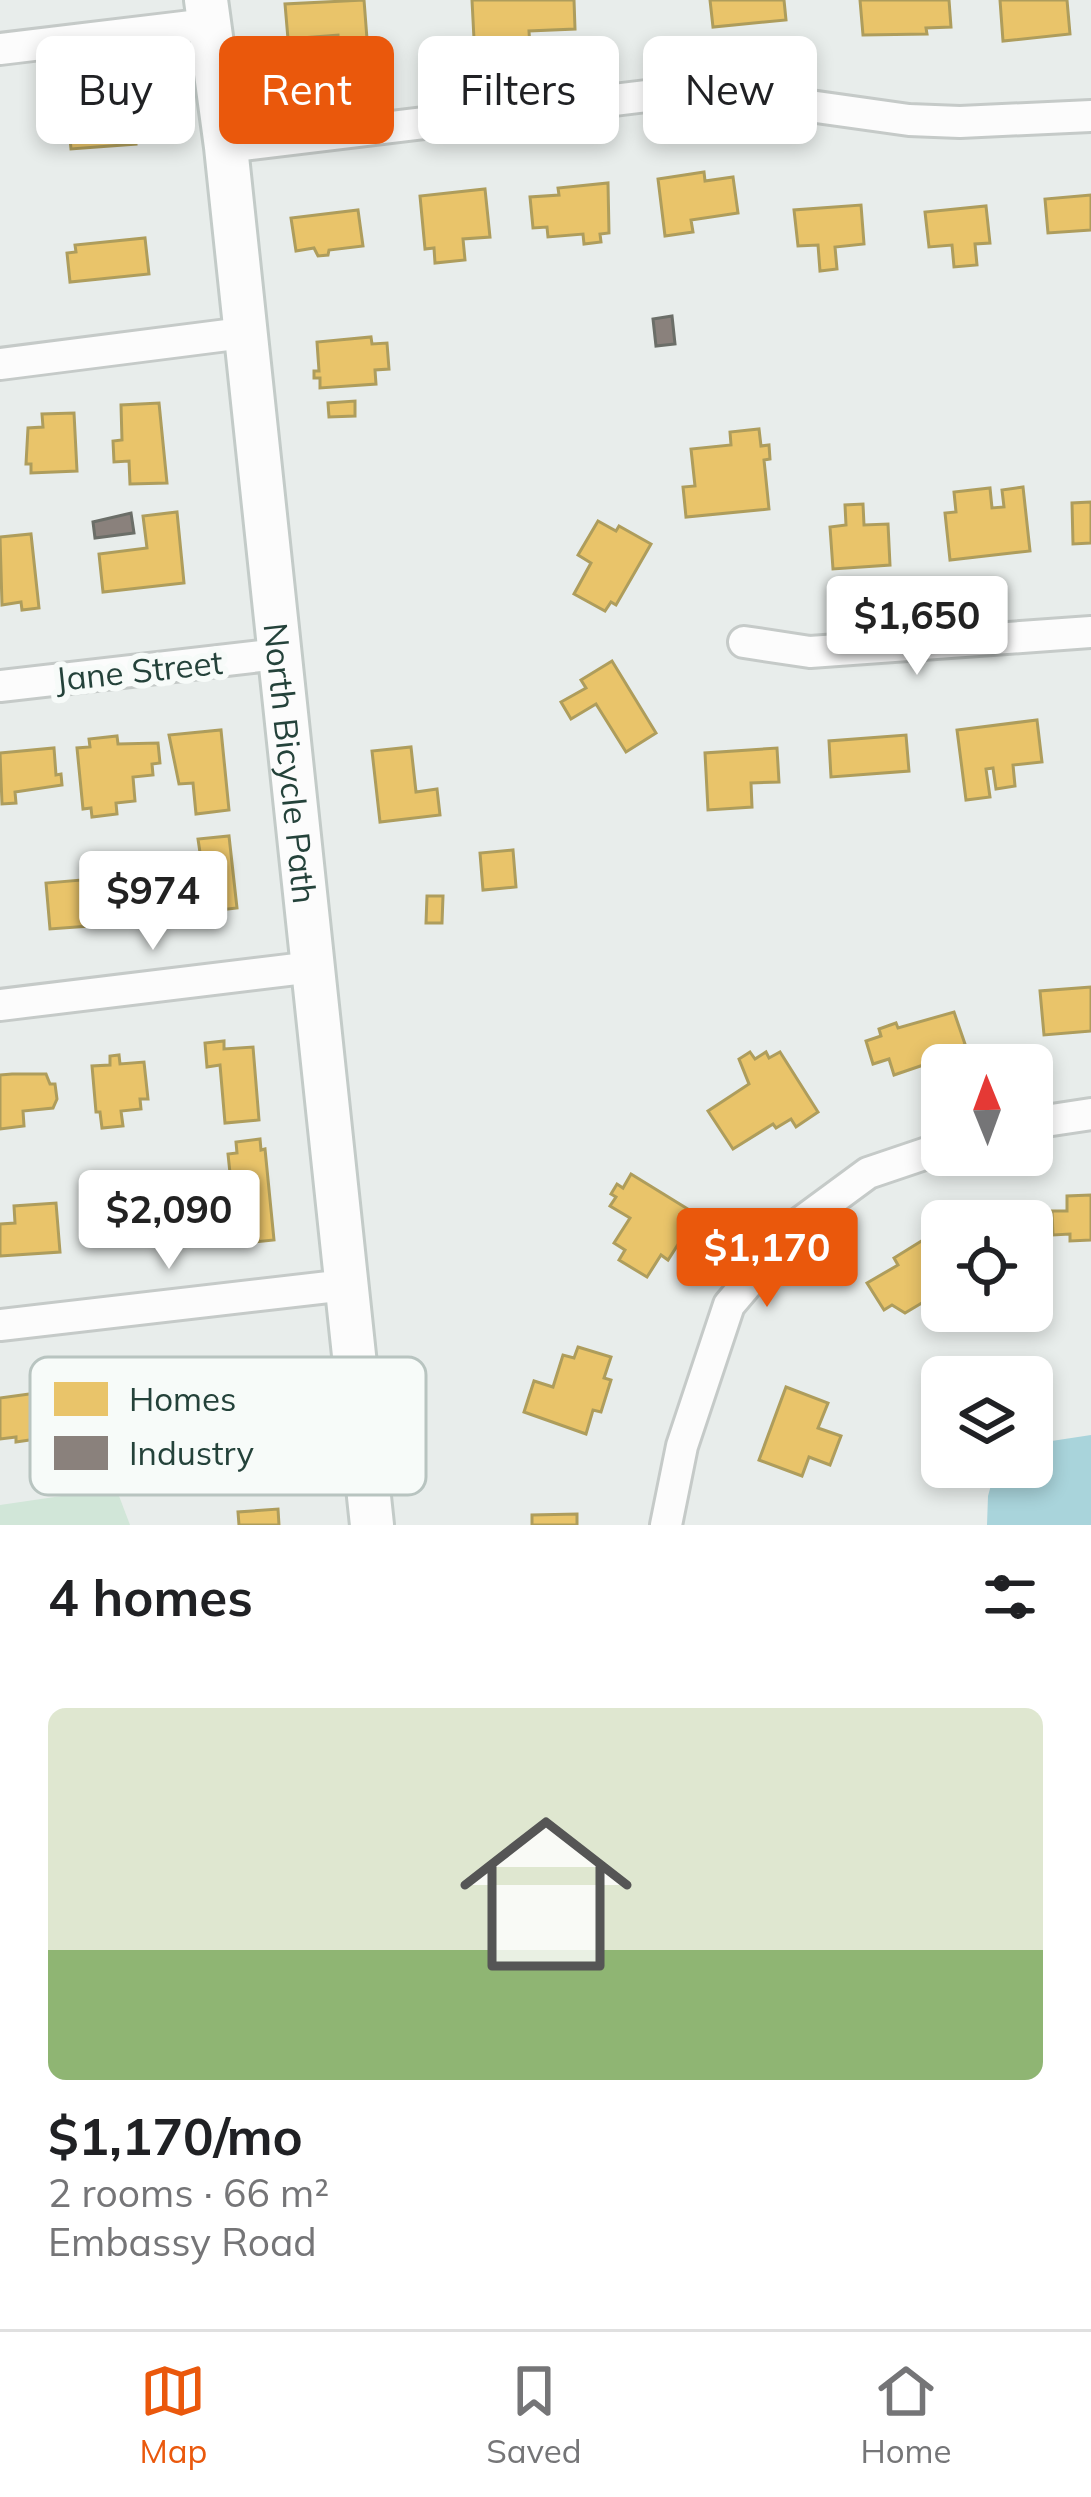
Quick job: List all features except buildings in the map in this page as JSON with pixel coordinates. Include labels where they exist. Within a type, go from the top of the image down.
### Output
[{"type":"street","points":[[0,49],[207,12]]},
{"type":"street","name":"North Bicycle Path","points":[[207,12],[226,147],[354,1357]]},
{"type":"street","points":[[226,147],[696,90],[909,120],[1091,116]]},
{"type":"street","points":[[0,364],[243,333]]},
{"type":"street","points":[[744,642],[810,652],[1091,632]]},
{"type":"street","name":"Jane Street","points":[[0,686],[278,654]]},
{"type":"street","points":[[0,1005],[313,968]]},
{"type":"street","points":[[1053,1120],[1091,1114]]},
{"type":"street","points":[[667,1525],[682,1446],[729,1305],[796,1226],[868,1173],[921,1155]]},
{"type":"street","points":[[0,1324],[346,1285]]},
{"type":"street","name":"North Bicycle Path","points":[[369,1495],[372,1525]]},
{"type":"green space","points":[[68,1495],[119,1495],[130,1525],[0,1525],[0,1505]]},
{"type":"water","points":[[1091,1435],[1091,1525],[987,1525],[990,1488],[1053,1488],[1053,1441]]}]
